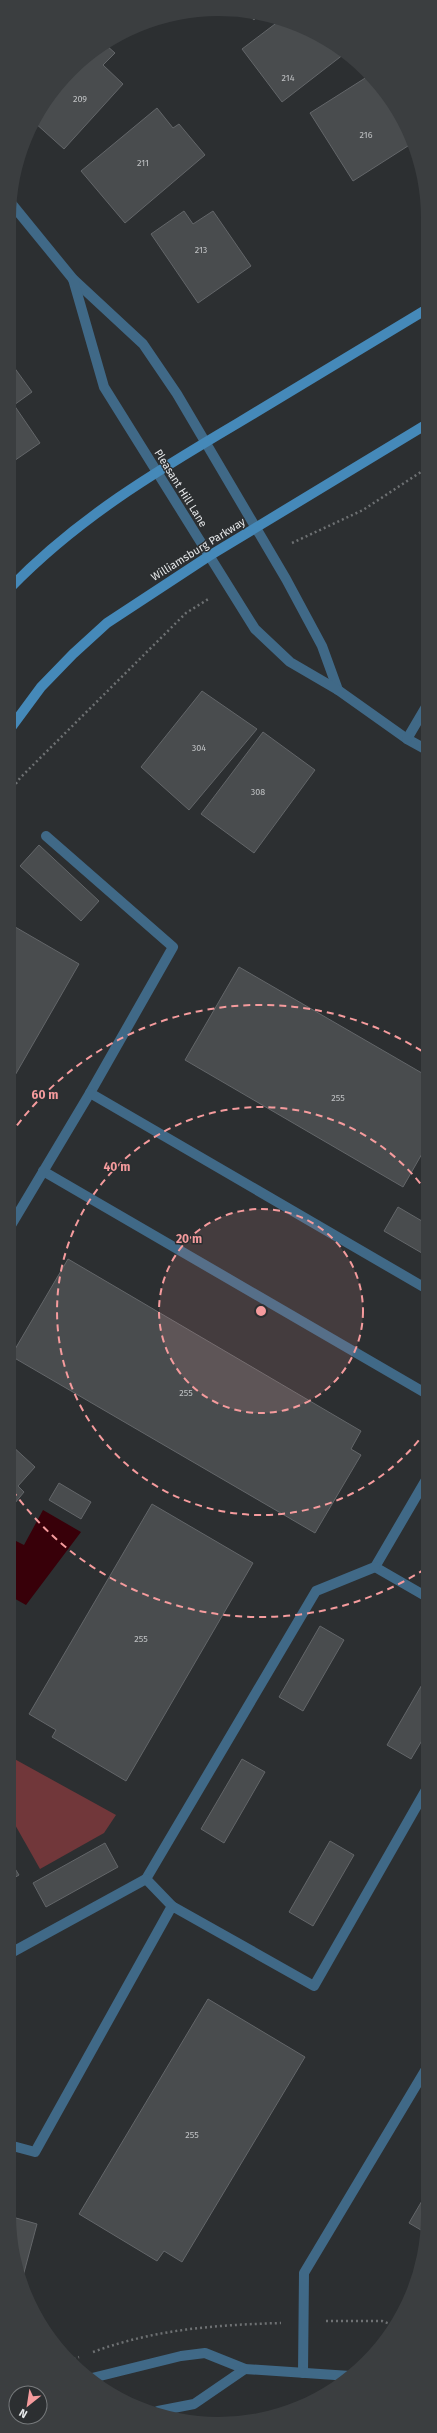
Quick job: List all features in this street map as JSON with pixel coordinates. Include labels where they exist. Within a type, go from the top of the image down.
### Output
[{"type":"street","name":"Pleasant Hill Lane","points":[[16,209],[73,279],[143,344],[177,394],[273,556],[322,646],[338,690]]},
{"type":"street","name":"Pleasant Hill Lane","points":[[73,279],[104,387],[255,629],[290,662],[338,690],[421,746]]},
{"type":"street","points":[[16,582],[72,530],[156,472],[421,313]]},
{"type":"street","name":"Williamsburg Parkway","points":[[16,721],[41,687],[73,654],[107,623],[209,556],[421,428]]},
{"type":"street","points":[[407,738],[421,715]]},
{"type":"street","points":[[16,1217],[90,1093],[173,947],[46,836]]},
{"type":"street","points":[[90,1093],[421,1286]]},
{"type":"street","points":[[43,1171],[421,1391]]},
{"type":"street","points":[[16,1950],[146,1879],[316,1591],[375,1567],[421,1488]]},
{"type":"street","points":[[375,1567],[421,1593]]},
{"type":"street","points":[[146,1879],[172,1906],[314,1986],[421,1797]]},
{"type":"street","points":[[16,2147],[35,2152],[172,1906]]},
{"type":"street","points":[[303,2373],[304,2273],[421,2077]]},
{"type":"street","points":[[97,2377],[181,2356],[205,2353],[245,2369],[341,2375]]},
{"type":"street","points":[[165,2410],[194,2404],[245,2369]]},
{"type":"path","points":[[273,556],[300,538],[363,510],[421,472]]},
{"type":"path","points":[[16,784],[186,614],[228,586]]},
{"type":"path","points":[[89,2353],[170,2330],[235,2324],[360,2320],[382,2321],[389,2324]]},
{"type":"path","points":[[76,2359],[83,2356]]},
{"type":"shaded area","points":[[43,1510],[81,1532],[26,1605],[16,1599],[16,1541],[24,1545]]},
{"type":"shaded area","points":[[16,1760],[116,1815],[104,1833],[40,1869],[16,1826]]},
{"type":"building","points":[[275,24],[296,31],[320,43],[340,57],[282,102],[242,49]]},
{"type":"building","points":[[109,48],[115,53],[103,65],[123,84],[64,149],[38,126],[50,106],[75,75]]},
{"type":"building","points":[[365,78],[379,95],[394,117],[408,146],[353,181],[310,113]]},
{"type":"building","points":[[157,108],[173,128],[179,124],[205,155],[125,223],[81,171]]},
{"type":"building","points":[[184,211],[193,224],[213,211],[251,266],[198,303],[151,234]]},
{"type":"building","points":[[16,370],[32,392],[16,404]]},
{"type":"building","points":[[16,408],[40,443],[16,460]]},
{"type":"building","points":[[202,691],[257,729],[189,810],[141,767]]},
{"type":"building","points":[[263,732],[315,770],[254,853],[201,814]]},
{"type":"building","points":[[39,845],[99,901],[81,921],[20,866]]},
{"type":"building","points":[[16,927],[79,964],[16,1074]]},
{"type":"building","points":[[239,967],[421,1073],[421,1156],[403,1187],[185,1060]]},
{"type":"building","points":[[398,1207],[421,1220],[421,1253],[384,1231]]},
{"type":"building","points":[[68,1259],[361,1431],[351,1449],[361,1455],[315,1533],[16,1359],[16,1347]]},
{"type":"building","points":[[16,1450],[35,1467],[18,1486],[24,1492],[16,1502]]},
{"type":"building","points":[[59,1483],[91,1502],[81,1519],[49,1500]]},
{"type":"building","points":[[152,1504],[253,1563],[126,1781],[52,1737],[56,1730],[29,1714]]},
{"type":"building","points":[[320,1626],[344,1640],[303,1711],[279,1697]]},
{"type":"building","points":[[421,1686],[421,1742],[411,1759],[387,1745]]},
{"type":"building","points":[[242,1759],[265,1772],[224,1843],[201,1829]]},
{"type":"building","points":[[330,1841],[354,1855],[313,1926],[289,1912]]},
{"type":"building","points":[[105,1843],[118,1867],[46,1907],[33,1883]]},
{"type":"building","points":[[208,1999],[305,2057],[182,2262],[164,2251],[157,2261],[79,2214]]},
{"type":"building","points":[[421,2203],[421,2230],[409,2223]]},
{"type":"building","points":[[16,2218],[37,2224],[24,2271],[20,2254]]}]
